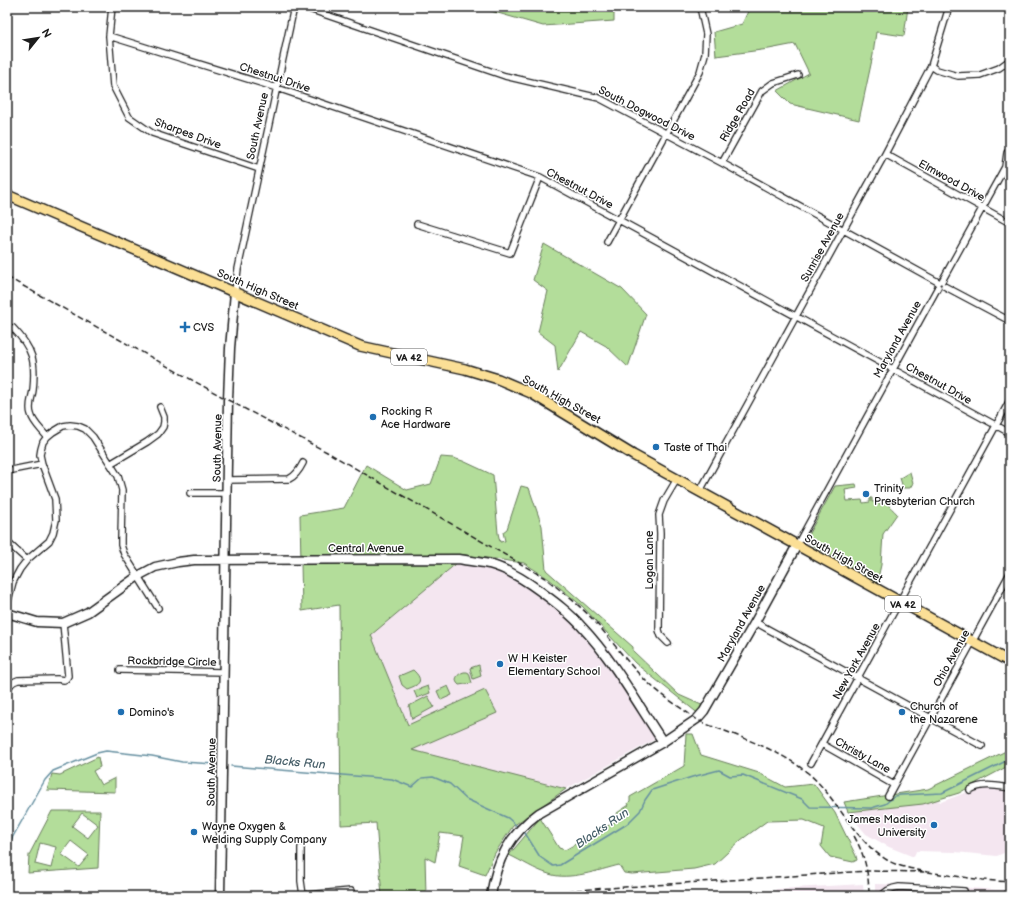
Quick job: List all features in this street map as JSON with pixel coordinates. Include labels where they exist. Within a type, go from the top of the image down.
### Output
[{"type":"main road","name":"South High Street","points":[[7,195],[360,346],[465,369],[498,379],[531,393],[633,455],[1010,662]]},
{"type":"street","name":"Sharpes Drive","points":[[112,7],[109,36],[113,86],[129,117],[152,133],[259,169]]},
{"type":"street","name":"South Avenue","points":[[220,896],[229,369],[235,292],[238,269],[294,7]]},
{"type":"street","name":"South Dogwood Drive","points":[[303,7],[504,76],[600,98],[1010,321]]},
{"type":"street","points":[[607,242],[700,72],[705,55],[706,34],[700,7]]},
{"type":"street","name":"Sunrise Avenue","points":[[700,491],[885,154],[931,66],[949,7]]},
{"type":"street","name":"Chestnut Drive","points":[[109,36],[277,88],[540,177],[1010,433]]},
{"type":"street","points":[[931,66],[937,70],[958,76],[980,75],[999,68],[1010,60]]},
{"type":"street","name":"Ridge Road","points":[[722,163],[762,91],[773,83],[798,75]]},
{"type":"street","name":"Maryland Avenue","points":[[492,896],[498,868],[503,854],[507,846],[525,825],[539,813],[663,742],[696,719],[704,711],[755,622],[1005,167],[1007,153]]},
{"type":"street","name":"Elmwood Drive","points":[[885,154],[1010,223]]},
{"type":"street","points":[[417,224],[510,253],[540,177]]},
{"type":"street","points":[[13,328],[27,344],[32,356],[34,368],[30,412],[34,421],[48,437]]},
{"type":"street","name":"New York Avenue","points":[[811,763],[1010,400]]},
{"type":"street","points":[[110,464],[158,434],[162,429],[164,422],[164,417],[160,408]]},
{"type":"street","points":[[7,605],[13,582],[20,569],[27,560],[49,541],[53,533],[56,520],[55,499],[40,455],[44,442],[48,437],[63,426],[70,425],[85,429],[93,437],[118,476],[122,490],[121,546],[124,554],[158,608]]},
{"type":"street","points":[[227,480],[289,479],[293,477],[303,463]]},
{"type":"street","points":[[7,471],[42,464]]},
{"type":"street","name":"Logan Lane","points":[[668,644],[661,636],[659,630],[659,515],[664,501],[677,479]]},
{"type":"street","points":[[190,493],[227,493]]},
{"type":"street","points":[[7,542],[27,560]]},
{"type":"street","name":"Central Avenue","points":[[7,613],[37,622],[63,623],[88,612],[138,576],[155,567],[194,560],[459,559],[489,564],[505,570],[542,592],[561,606],[582,626],[611,663],[663,742]]},
{"type":"street","name":"Ohio Avenue","points":[[888,796],[1010,573]]},
{"type":"street","points":[[755,622],[982,746]]},
{"type":"street","points":[[7,693],[10,685],[18,680],[66,679],[68,676],[63,623]]},
{"type":"street","name":"Rockbridge Circle","points":[[120,670],[224,672]]},
{"type":"street","name":"Christy Lane","points":[[822,744],[894,784]]},
{"type":"street","points":[[970,790],[978,786],[986,785],[1010,788]]},
{"type":"street","points":[[301,848],[301,881],[303,895]]},
{"type":"street","points":[[882,896],[887,891],[899,887],[964,891],[963,896]]},
{"type":"street","points":[[294,896],[351,891]]},
{"type":"shaded area","name":"W H Keister Elementary School","points":[[465,555],[499,562],[537,583],[579,617],[611,652],[664,734],[566,789],[411,750],[371,634]]},
{"type":"shaded area","name":"James Madison University","points":[[985,787],[1010,791],[1010,852],[997,856],[955,852],[916,851],[914,857],[889,847],[866,834],[851,816],[849,810],[931,797],[941,802]]},
{"type":"shaded area","points":[[863,884],[864,896],[774,896],[776,889]]},
{"type":"shaded area","points":[[875,884],[945,886],[1010,891],[1010,896],[875,896]]},
{"type":"green space","points":[[477,7],[614,7],[614,21],[543,26]]},
{"type":"green space","points":[[750,7],[908,7],[904,36],[876,32],[873,55],[859,120],[790,104],[777,91],[809,73],[795,44],[716,56],[714,32],[742,24]]},
{"type":"green space","points":[[544,244],[622,289],[646,314],[628,367],[606,346],[581,332],[558,372],[555,345],[538,332],[548,291],[533,280]]},
{"type":"green space","points":[[441,457],[463,461],[493,475],[500,542],[505,541],[503,532],[507,529],[521,486],[529,488],[542,526],[546,570],[633,647],[633,651],[679,695],[706,707],[700,715],[635,663],[582,606],[549,579],[524,563],[465,555],[326,559],[458,562],[371,635],[408,725],[485,690],[497,713],[412,750],[566,789],[513,826],[495,853],[485,875],[459,866],[464,836],[440,833],[435,862],[425,857],[426,895],[382,896],[376,823],[341,825],[339,605],[302,611],[300,515],[344,508],[366,465],[407,490],[431,484]]},
{"type":"green space","points":[[910,472],[913,483],[910,488],[903,488],[900,478]]},
{"type":"green space","points":[[856,484],[857,488],[845,490],[847,501],[862,500],[863,503],[870,502],[870,498],[872,498],[872,502],[878,501],[879,504],[887,503],[897,514],[883,534],[881,565],[877,582],[810,544],[809,541],[808,535],[835,486]]},
{"type":"green space","points":[[479,665],[481,676],[473,679],[470,668]]},
{"type":"green space","points":[[413,670],[420,680],[415,686],[407,689],[402,685],[399,676]]},
{"type":"green space","points":[[464,672],[469,673],[472,683],[459,685],[456,679],[459,674]]},
{"type":"green space","points":[[428,686],[430,693],[417,698],[414,691]]},
{"type":"green space","points":[[448,686],[452,695],[441,700],[437,691]]},
{"type":"green space","points":[[428,696],[434,707],[412,719],[409,706]]},
{"type":"green space","points":[[686,734],[693,734],[701,755],[759,773],[785,787],[814,784],[835,813],[857,860],[853,862],[830,857],[821,846],[824,828],[804,820],[767,821],[741,840],[715,864],[694,869],[632,874],[624,873],[619,865],[575,876],[557,876],[539,870],[509,855],[540,818],[559,848],[565,850],[620,819],[617,813],[629,805],[628,803],[630,801],[630,797],[684,766]]},
{"type":"green space","points":[[1010,749],[1010,765],[959,793],[923,804],[848,812],[844,802],[928,789]]},
{"type":"green space","points":[[98,757],[100,767],[93,771],[101,785],[115,778],[115,792],[47,790],[52,774],[60,775]]},
{"type":"green space","points":[[52,811],[100,811],[98,868],[28,873],[29,855]],"holes":[[[82,813],[98,825],[88,838],[72,826]],[[71,841],[89,855],[79,867],[61,854]],[[40,843],[56,847],[51,868],[35,864]]]},
{"type":"waterway","name":"Blacks Run","points":[[7,847],[45,780],[53,771],[97,753],[106,751],[152,756],[182,762],[215,764]]},
{"type":"waterway","name":"Blacks Run","points":[[523,831],[540,857],[553,866],[560,865],[627,824],[640,811],[652,790],[719,770],[730,776],[743,775],[802,799],[810,807],[871,808],[885,804],[895,796],[942,793],[1010,759]]},
{"type":"waterway","name":"Blacks Run","points":[[231,766],[392,779],[412,787],[422,778],[433,777],[450,784],[466,799],[508,818],[518,827]]},
{"type":"railway","points":[[7,277],[228,400],[327,452],[545,578],[585,612],[639,674],[664,696],[702,722],[747,739],[798,766],[819,783],[864,841],[875,851],[887,860],[896,864],[927,872]]},
{"type":"railway","points":[[854,836],[866,865],[869,896]]},
{"type":"railway","points":[[487,896],[867,871],[927,872],[983,880],[1010,882]]},
{"type":"place","name":"CVS","points":[[185,327]]},
{"type":"place","name":"Rocking R Ace Hardware","points":[[373,417]]},
{"type":"place","name":"Taste of Thai","points":[[656,447]]},
{"type":"place","name":"Trinity Presbyterian Church","points":[[866,494]]},
{"type":"place","name":"W H Keister Elementary School","points":[[500,664]]},
{"type":"place","name":"Domino's","points":[[121,712]]},
{"type":"place","name":"Church of the Nazarene","points":[[902,712]]},
{"type":"place","name":"James Madison University","points":[[934,825]]},
{"type":"place","name":"Wayne Oxygen & Welding Supply Company","points":[[194,832]]}]
